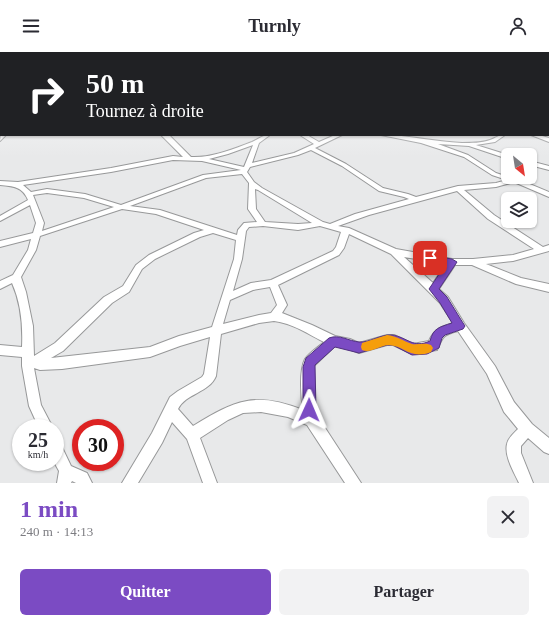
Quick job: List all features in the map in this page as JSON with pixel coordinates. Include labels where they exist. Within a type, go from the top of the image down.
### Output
[{"type":"street","points":[[166,136],[171,138],[180,151],[189,158]]},
{"type":"street","points":[[202,159],[226,153],[257,142],[266,136]]},
{"type":"street","points":[[305,136],[317,143]]},
{"type":"street","points":[[0,244],[36,235],[121,207],[204,176],[246,169],[296,154],[317,143],[336,136]]},
{"type":"street","points":[[391,136],[422,141],[471,145],[501,155]]},
{"type":"street","points":[[400,136],[405,138]]},
{"type":"street","points":[[471,145],[490,141],[500,136]]},
{"type":"street","points":[[537,136],[549,140]]},
{"type":"street","points":[[422,141],[466,156],[494,174],[501,176]]},
{"type":"street","points":[[257,142],[246,169],[252,183],[252,209],[263,224]]},
{"type":"street","points":[[310,147],[344,165],[381,190],[416,200]]},
{"type":"street","points":[[0,183],[18,184],[111,170],[173,158],[202,159],[246,169]]},
{"type":"street","points":[[537,165],[549,168]]},
{"type":"street","points":[[537,169],[542,167]]},
{"type":"street","points":[[252,183],[320,224],[346,230],[394,252],[452,262],[473,262],[513,258],[545,249]]},
{"type":"street","points":[[18,184],[30,197],[40,223],[32,250],[16,277],[16,283],[21,292],[28,326],[35,406],[42,419]]},
{"type":"street","points":[[331,227],[360,216],[458,188],[504,184]]},
{"type":"street","points":[[527,184],[549,195]]},
{"type":"street","points":[[458,188],[491,217],[545,249]]},
{"type":"street","points":[[0,219],[30,197],[47,191],[85,196],[121,207],[157,212],[240,239]]},
{"type":"street","points":[[129,483],[157,438],[175,402],[182,395],[206,381],[210,376],[216,331],[238,259],[242,230],[247,226],[263,224],[298,227],[320,224]]},
{"type":"street","points":[[30,360],[59,347],[108,300],[126,289],[139,267],[152,257],[197,235],[213,230]]},
{"type":"street","points":[[226,298],[251,287],[273,283],[336,253],[340,248],[346,230]]},
{"type":"street","points":[[394,252],[444,300],[460,326],[491,370],[509,407],[527,429],[549,447]]},
{"type":"street","points":[[434,289],[452,262]]},
{"type":"street","points":[[473,262],[518,281],[549,288]]},
{"type":"street","points":[[0,285],[16,277]]},
{"type":"street","points":[[273,283],[282,305],[274,317]]},
{"type":"street","points":[[0,350],[10,352],[40,364],[62,363],[150,352],[179,341],[259,319],[274,317],[283,318],[308,328],[333,341],[350,344],[359,348],[387,340],[394,340],[412,349],[427,348],[435,345],[437,336],[442,331],[460,326]]},
{"type":"street","points":[[333,341],[310,362],[308,367],[308,401],[312,420],[354,483]]},
{"type":"street","points":[[192,435],[227,413],[244,407],[282,408],[312,420]]},
{"type":"street","points":[[171,411],[192,435],[210,483]]},
{"type":"street","points":[[526,483],[514,454],[514,444],[527,429]]},
{"type":"street","points":[[65,477],[82,478],[86,483]]},
{"type":"slow traffic","points":[[366,347],[387,340],[394,340],[406,348],[417,350],[427,348]]},
{"type":"route","points":[[309,410],[308,401],[310,388],[308,367],[310,362],[333,341],[350,344],[359,348],[387,340],[394,340],[406,348],[417,350],[435,345],[437,336],[442,331],[460,326],[450,313],[444,300],[434,289],[452,262],[430,258]]}]
